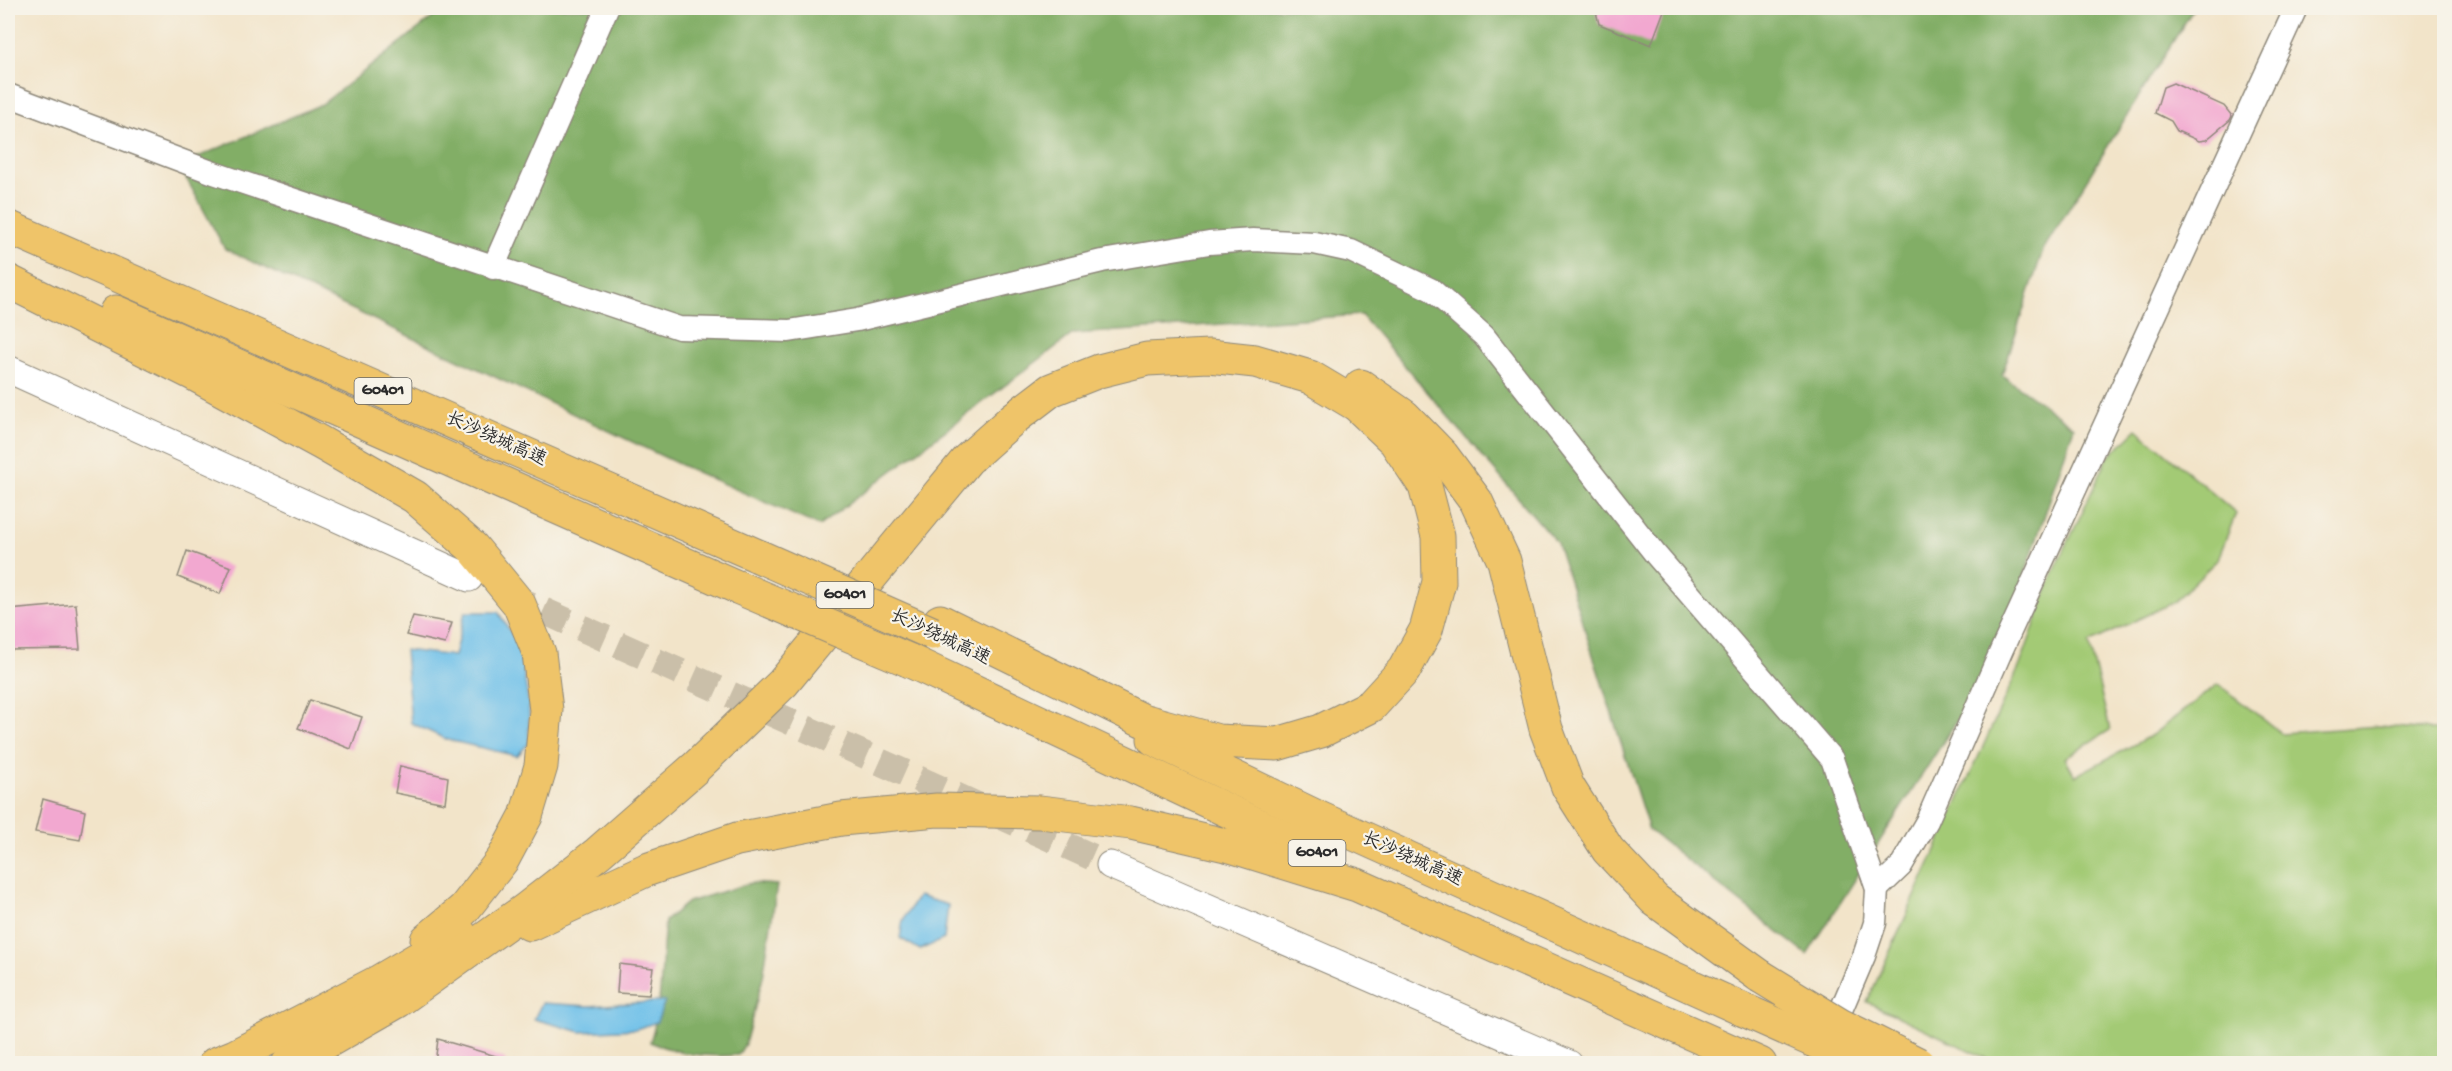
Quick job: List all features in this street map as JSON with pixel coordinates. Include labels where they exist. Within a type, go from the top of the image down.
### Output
[{"type":"highway","name":"长沙绕城高速","points":[[8,227],[533,456],[763,550],[936,627],[1328,822],[1734,1033],[1786,1064]]},
{"type":"highway","name":"长沙绕城高速","points":[[8,264],[737,587],[908,660],[1250,823],[1734,1033],[1866,1064]]},
{"type":"highway","points":[[8,281],[194,374],[415,497],[473,548],[519,604],[539,653],[546,710],[541,766],[526,816],[503,858],[464,909],[378,982]]},
{"type":"highway","points":[[215,1064],[236,1056],[378,982],[465,931],[542,874],[628,804],[710,729],[789,650],[952,452],[998,409],[1044,377],[1090,356],[1154,340],[1227,340],[1290,353],[1348,377],[1404,416],[1442,455],[1476,501],[1504,561],[1546,729],[1568,787],[1608,850],[1655,900],[1760,976],[1840,1025],[1918,1064]]},
{"type":"highway","points":[[288,1064],[398,1001],[525,910],[598,853],[695,768],[783,683],[967,460],[1012,419],[1051,390],[1099,371],[1147,359],[1209,356],[1255,361],[1310,377],[1357,405],[1395,441],[1425,486],[1438,536],[1439,582],[1426,630],[1404,670],[1371,706],[1322,732],[1277,744],[1218,741],[1142,720],[936,627]]},
{"type":"highway","points":[[421,985],[548,914],[646,870],[737,839],[841,819],[937,810],[1040,812],[1131,823],[1234,847],[1357,885],[1734,1033],[1760,1064]]},
{"type":"street","points":[[494,268],[607,8]]},
{"type":"street","points":[[1877,889],[1901,866],[1927,821],[2007,639],[2296,8]]},
{"type":"street","points":[[8,96],[214,173],[679,328],[789,331],[857,320],[1102,261],[1209,243],[1253,240],[1314,243],[1351,251],[1432,290],[1484,336],[1656,555],[1832,759],[1877,889],[1875,923],[1864,956],[1818,1064]]},
{"type":"street","points":[[8,369],[469,578]]},
{"type":"street","points":[[1110,865],[1569,1064]]},
{"type":"green space","points":[[445,8],[2194,8],[2043,250],[2002,375],[2074,427],[1997,658],[1807,955],[1649,830],[1557,543],[1361,315],[1073,334],[819,526],[683,466],[225,249],[179,165],[322,104]]},
{"type":"green space","points":[[2137,429],[2236,513],[2218,559],[2174,602],[2089,643],[2110,730],[2065,758],[2075,776],[2152,735],[2218,684],[2281,733],[2379,726],[2444,731],[2444,1063],[1996,1063],[1867,1002],[2020,665],[2053,574],[2108,457]]},
{"type":"green space","points":[[751,883],[777,885],[763,977],[745,1044],[738,1055],[715,1056],[683,1052],[650,1042],[659,997],[665,921],[688,902]]},
{"type":"water","points":[[465,612],[498,612],[519,645],[529,705],[529,743],[517,756],[448,740],[411,723],[405,650],[454,656]]},
{"type":"water","points":[[918,896],[948,905],[944,939],[920,950],[900,938],[903,920]]},
{"type":"water","points":[[665,1001],[657,1022],[636,1029],[581,1032],[534,1019],[542,1003],[589,1006]]},
{"type":"building","points":[[1595,8],[1665,8],[1651,45],[1599,24]]},
{"type":"building","points":[[2173,83],[2224,106],[2232,116],[2230,120],[2206,140],[2199,141],[2177,131],[2171,121],[2155,113],[2163,87]]},
{"type":"building","points":[[187,551],[231,567],[220,594],[178,577]]},
{"type":"building","points":[[76,604],[80,649],[8,650],[8,610]]},
{"type":"building","points":[[413,616],[452,623],[445,644],[406,635]]},
{"type":"building","points":[[310,700],[362,717],[351,749],[298,728]]},
{"type":"building","points":[[400,766],[448,777],[445,803],[395,793]]},
{"type":"building","points":[[43,799],[85,811],[80,840],[35,832]]},
{"type":"building","points":[[619,964],[653,968],[649,995],[617,993]]},
{"type":"building","points":[[438,1039],[506,1059],[505,1064],[435,1064]]},
{"type":"tunnel","points":[[506,594],[1110,865]]}]
